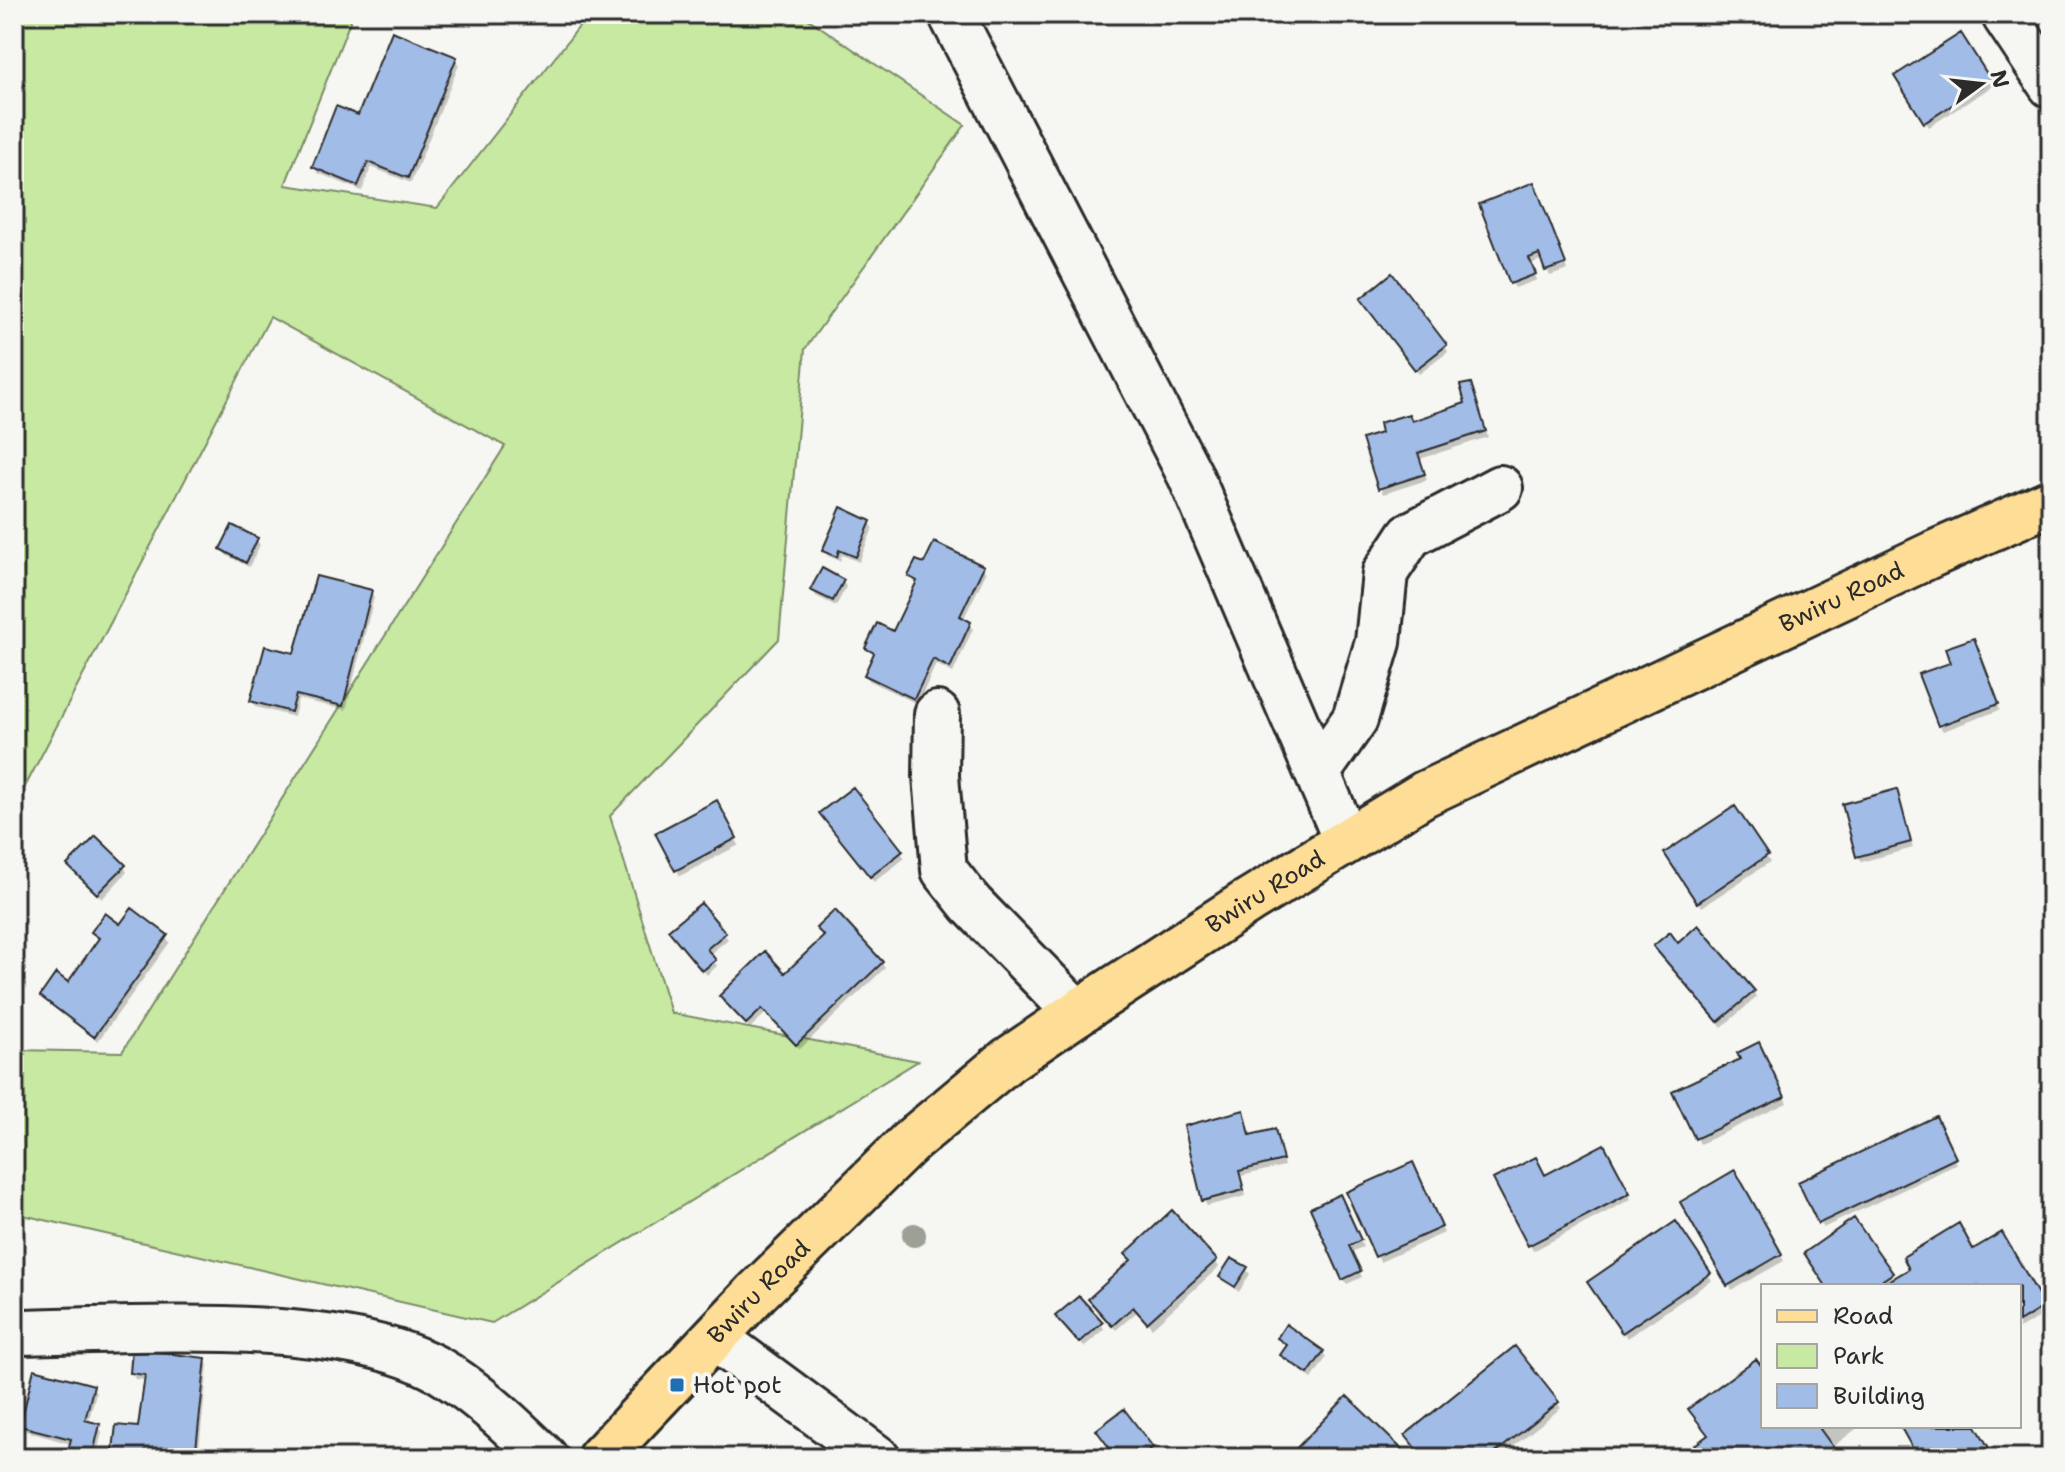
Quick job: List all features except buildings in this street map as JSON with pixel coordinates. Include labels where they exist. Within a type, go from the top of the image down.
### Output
[{"type":"main road","name":"Bwiru Road","points":[[600,1458],[911,1141],[1008,1060],[1077,1013],[1346,840],[1424,794],[1933,554],[2051,502]]},
{"type":"street","points":[[951,14],[1190,475],[1346,840]]},
{"type":"street","points":[[2005,16],[2051,85]]},
{"type":"street","points":[[1318,772],[1355,719],[1378,642],[1385,573],[1410,535],[1500,488]]},
{"type":"street","points":[[937,714],[936,776],[944,870],[971,904],[1077,1013]]},
{"type":"street","points":[[14,1332],[247,1330],[321,1335],[391,1351],[446,1374],[512,1426],[545,1458]]},
{"type":"street","points":[[715,1338],[877,1458]]},
{"type":"green space","points":[[14,14],[353,14],[285,185],[437,208],[589,14],[801,14],[965,125],[805,349],[779,639],[610,816],[671,1013],[918,1061],[492,1323],[14,1213],[14,1050],[122,1052],[505,446],[270,317],[14,808]]},
{"type":"place","name":"Hot pot","points":[[677,1385]]}]
